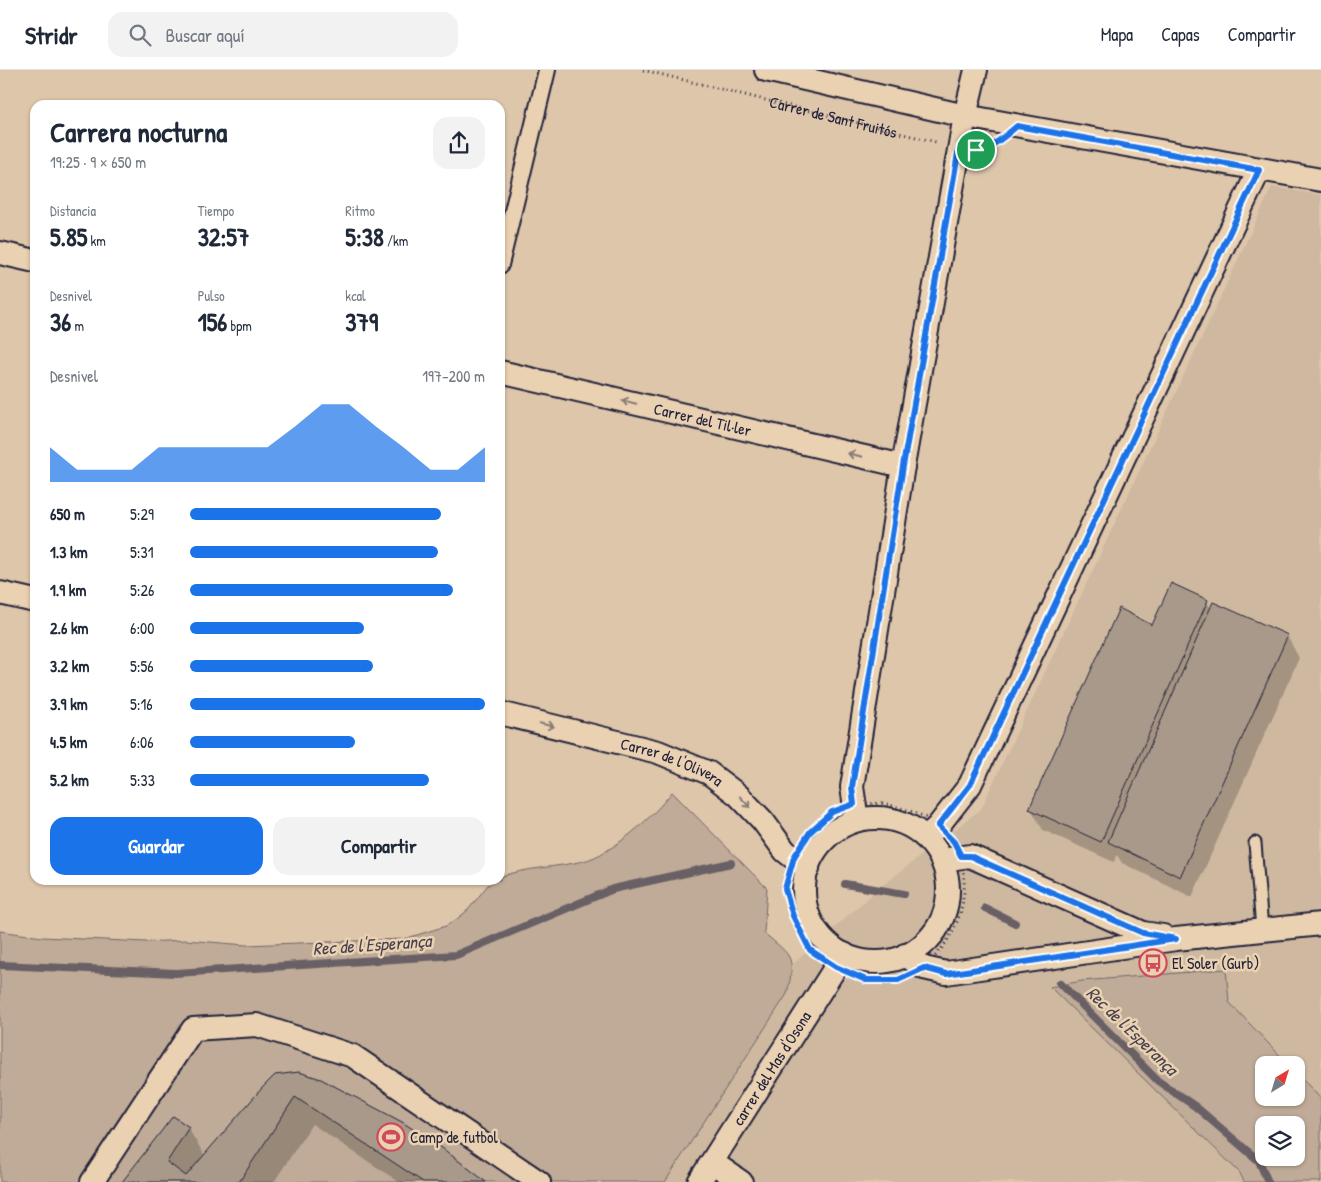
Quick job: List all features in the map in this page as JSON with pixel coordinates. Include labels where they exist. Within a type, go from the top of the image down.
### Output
[{"type":"street","points":[[505,244],[547,70]]},
{"type":"street","name":"Carrer de Sant Fruitós","points":[[766,70],[965,116],[1321,180]]},
{"type":"street","points":[[856,812],[887,818],[932,832],[951,858],[946,910],[935,932],[926,942],[905,955],[881,962],[856,958],[840,960],[811,918],[805,899],[800,863],[818,848],[826,838],[846,824],[856,812],[852,787],[903,466],[959,148],[976,70]]},
{"type":"street","points":[[932,832],[970,785],[1259,170]]},
{"type":"street","points":[[0,253],[30,260]]},
{"type":"street","name":"Carrer del Til·ler","points":[[505,373],[903,466]]},
{"type":"street","points":[[0,593],[30,600]]},
{"type":"street","name":"Carrer de l'Olivera","points":[[505,715],[658,752],[709,774],[738,795],[763,821],[785,851],[800,863]]},
{"type":"street","points":[[951,858],[970,856],[1143,933],[1176,939]]},
{"type":"street","points":[[905,955],[924,968],[946,974],[1176,939],[1321,924]]},
{"type":"street","name":"carrer del Mas d'Osona","points":[[699,1182],[840,960]]},
{"type":"street","points":[[92,1182],[193,1029],[257,1025],[353,1056],[538,1182]]},
{"type":"street","points":[[712,1162],[741,1182]]},
{"type":"lane","points":[[1256,843],[1262,929]]},
{"type":"path","name":"Carrer de Sant Fruitós","points":[[643,70],[959,148]]},
{"type":"path","points":[[882,803],[898,807],[929,820],[932,832],[954,842],[951,858],[965,879],[963,910],[940,950],[924,968],[898,980],[866,980],[840,960],[810,950],[793,916],[785,889],[800,863],[815,827],[832,812],[856,812],[882,803]]},
{"type":"shaded area","points":[[1272,187],[1321,195],[1321,1182],[1276,1182],[1260,1166],[1305,1166],[1305,1116],[1255,1116],[1255,1160],[1081,981],[1051,987],[1240,1173],[1244,1182],[665,1182],[787,994],[793,964],[878,889],[981,809]]},
{"type":"shaded area","points":[[672,792],[767,888],[764,933],[781,947],[791,964],[787,994],[665,1182],[0,1182],[0,931],[42,937],[146,942],[186,940],[246,945],[404,939],[446,926],[468,910],[488,885],[505,885],[505,876],[520,871],[583,861],[606,851],[632,833]]},
{"type":"shaded area","points":[[1226,969],[1229,1002],[1280,1056],[1255,1056],[1255,1106],[1305,1106],[1305,1082],[1321,1099],[1321,1182],[1244,1182],[1240,1173],[1050,987],[1082,981]]},
{"type":"building","points":[[1171,583],[1208,600],[1101,842],[1029,809],[1119,608],[1152,625]]},
{"type":"building","points":[[1213,602],[1288,635],[1180,877],[1108,842]]},
{"type":"building","name":"Camp de futbol","points":[[299,1072],[321,1079],[402,1122],[442,1148],[486,1182],[423,1182],[295,1097],[239,1182],[122,1182],[173,1116],[189,1127],[167,1162],[186,1176],[275,1075]]},
{"type":"waterway","name":"Rec de l'Esperança","points":[[0,965],[176,973],[456,955],[613,889],[731,863]]},
{"type":"waterway","points":[[845,884],[904,894]]},
{"type":"waterway","points":[[985,908],[1015,923]]},
{"type":"waterway","name":"Rec de l'Esperança","points":[[1060,983],[1158,1081],[1196,1107],[1259,1161],[1268,1182]]},
{"type":"place","name":"El Soler (Gurb)","points":[[1153,963]]},
{"type":"place","name":"Camp de futbol","points":[[391,1137]]},
{"type":"route","points":[[1017,126],[1259,170],[970,785],[938,826],[954,842],[961,856],[970,856],[1143,933],[1176,939],[946,974],[924,968],[898,980],[866,980],[836,967],[810,950],[793,916],[785,889],[794,857],[810,832],[832,812],[854,804],[852,787],[903,466],[959,148],[976,150],[993,147],[1017,126]]}]
